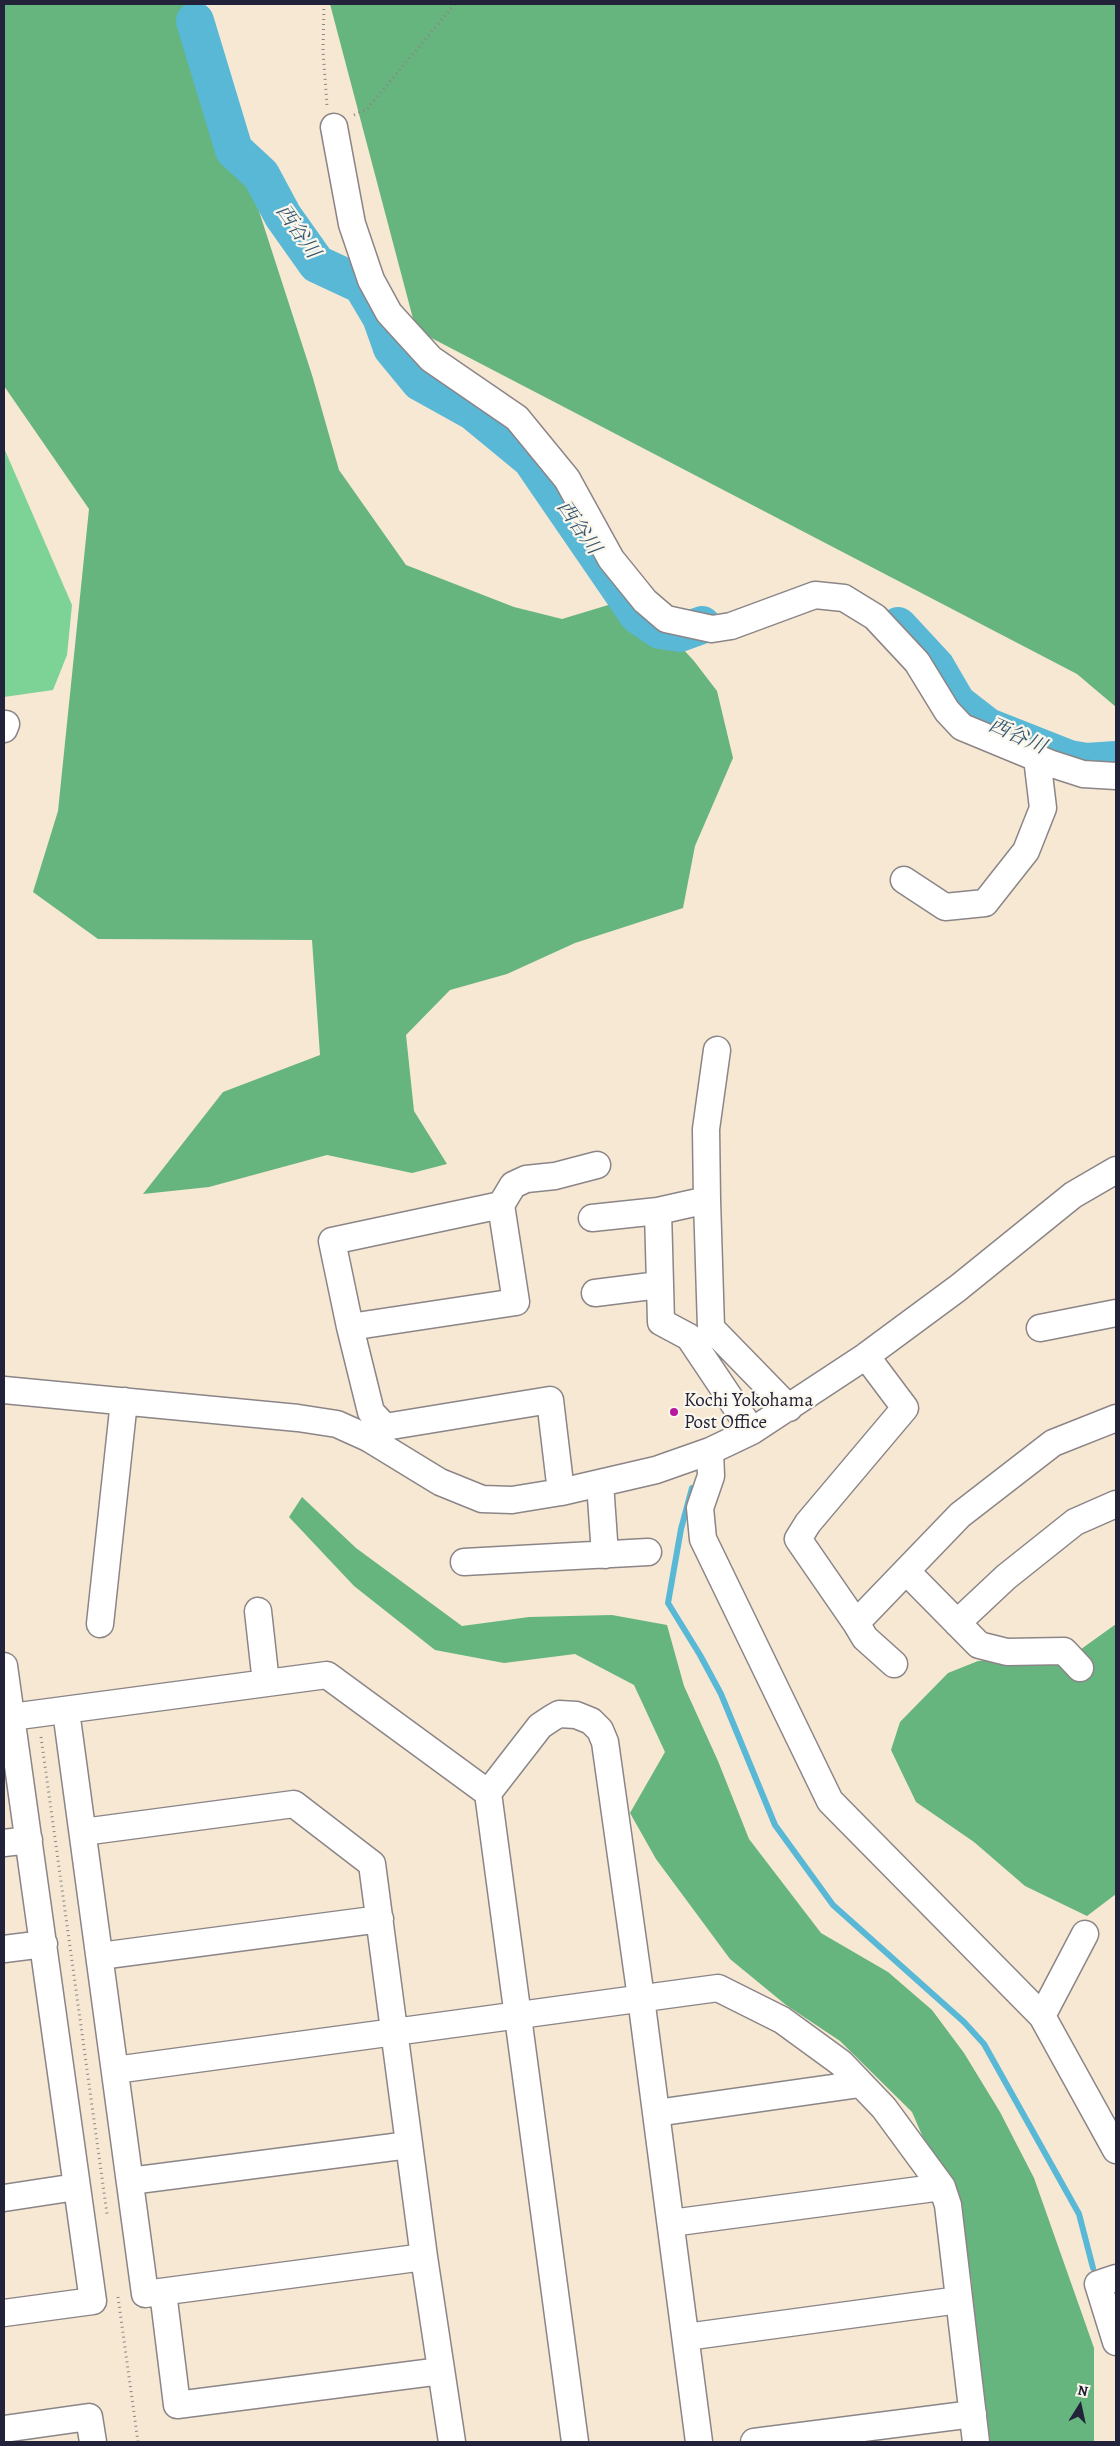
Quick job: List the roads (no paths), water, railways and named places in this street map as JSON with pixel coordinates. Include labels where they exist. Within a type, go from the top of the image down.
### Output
[{"type":"street","points":[[334,127],[352,224],[371,280],[389,313],[431,359],[517,418],[567,479],[611,559],[645,601],[666,619],[712,629],[731,626],[815,595],[844,598],[875,617],[917,662],[947,711],[962,727],[1037,758],[1083,774],[1116,776]]},
{"type":"street","points":[[4,725],[6,724],[4,729]]},
{"type":"street","points":[[904,880],[945,907],[985,903],[1026,851],[1043,808],[1037,758]]},
{"type":"street","points":[[717,1050],[706,1129],[711,1328],[789,1408]]},
{"type":"street","points":[[350,1327],[516,1302],[501,1205],[513,1185],[526,1179],[555,1176],[597,1165]]},
{"type":"street","points":[[501,1205],[332,1241],[350,1327],[376,1432],[440,1482],[482,1499],[512,1500],[561,1492],[656,1470],[710,1451],[752,1431],[866,1356],[958,1288],[1073,1195],[1116,1170]]},
{"type":"street","points":[[592,1218],[658,1211],[707,1200]]},
{"type":"street","points":[[658,1211],[661,1322],[689,1337],[752,1431]]},
{"type":"street","points":[[595,1293],[659,1285]]},
{"type":"street","points":[[1040,1328],[1116,1314]]},
{"type":"street","points":[[866,1356],[905,1408],[808,1523],[798,1539],[865,1638],[894,1664]]},
{"type":"street","points":[[4,1390],[298,1418],[376,1432],[550,1400],[561,1492]]},
{"type":"street","points":[[100,1624],[124,1401]]},
{"type":"street","points":[[856,1623],[960,1515],[1053,1443],[1116,1418]]},
{"type":"street","points":[[710,1451],[711,1476],[700,1508],[703,1539],[830,1801],[1042,2016],[1116,2150]]},
{"type":"street","points":[[600,1482],[605,1555]]},
{"type":"street","points":[[957,1623],[1006,1577],[1075,1522],[1116,1504]]},
{"type":"street","points":[[464,1562],[648,1552]]},
{"type":"street","points":[[906,1571],[979,1645],[1007,1652],[1064,1651],[1080,1668]]},
{"type":"street","points":[[258,1611],[266,1683]]},
{"type":"street","points":[[4,1666],[7,1718],[30,1840],[93,2301],[4,2313]]},
{"type":"street","points":[[7,1718],[327,1675],[488,1793]]},
{"type":"street","points":[[66,1711],[145,2294],[424,2257]]},
{"type":"street","points":[[575,2442],[488,1793],[540,1726],[560,1714],[576,1715],[591,1722],[600,1730],[605,1742],[641,1998],[699,2442]]},
{"type":"street","points":[[83,1832],[294,1804],[372,1864],[424,2257],[452,2442]]},
{"type":"street","points":[[4,1842],[30,1840]]},
{"type":"street","points":[[100,1956],[380,1920]]},
{"type":"street","points":[[1042,2016],[1085,1934]]},
{"type":"street","points":[[4,1949],[44,1944]]},
{"type":"street","points":[[115,2070],[718,1988],[782,2020],[840,2063],[884,2108],[942,2187],[948,2205],[976,2442]]},
{"type":"street","points":[[656,2113],[860,2084]]},
{"type":"street","points":[[130,2181],[409,2145]]},
{"type":"street","points":[[4,2198],[76,2187]]},
{"type":"street","points":[[671,2224],[942,2187]]},
{"type":"street","points":[[1116,2278],[1098,2284],[1116,2342]]},
{"type":"street","points":[[164,2292],[177,2406],[441,2371]]},
{"type":"street","points":[[686,2337],[959,2300]]},
{"type":"street","points":[[754,2442],[973,2414]]},
{"type":"street","points":[[4,2429],[89,2417],[93,2442]]},
{"type":"waterway","name":"西谷川","points":[[195,21],[234,150],[261,175],[283,216],[317,264],[362,285],[381,317],[392,348],[420,382],[474,412],[531,459],[638,615],[660,630],[680,633],[702,625]]},
{"type":"waterway","name":"西谷川","points":[[898,626],[936,667],[957,703],[988,727],[1069,759],[1086,762],[1116,760]]},
{"type":"waterway","points":[[692,1488],[681,1529],[668,1603],[721,1694],[775,1825],[833,1905],[964,2022],[984,2044],[1079,2214],[1093,2268]]},
{"type":"place","name":"Kochi Yokohama Post Office","points":[[674,1412]]}]
